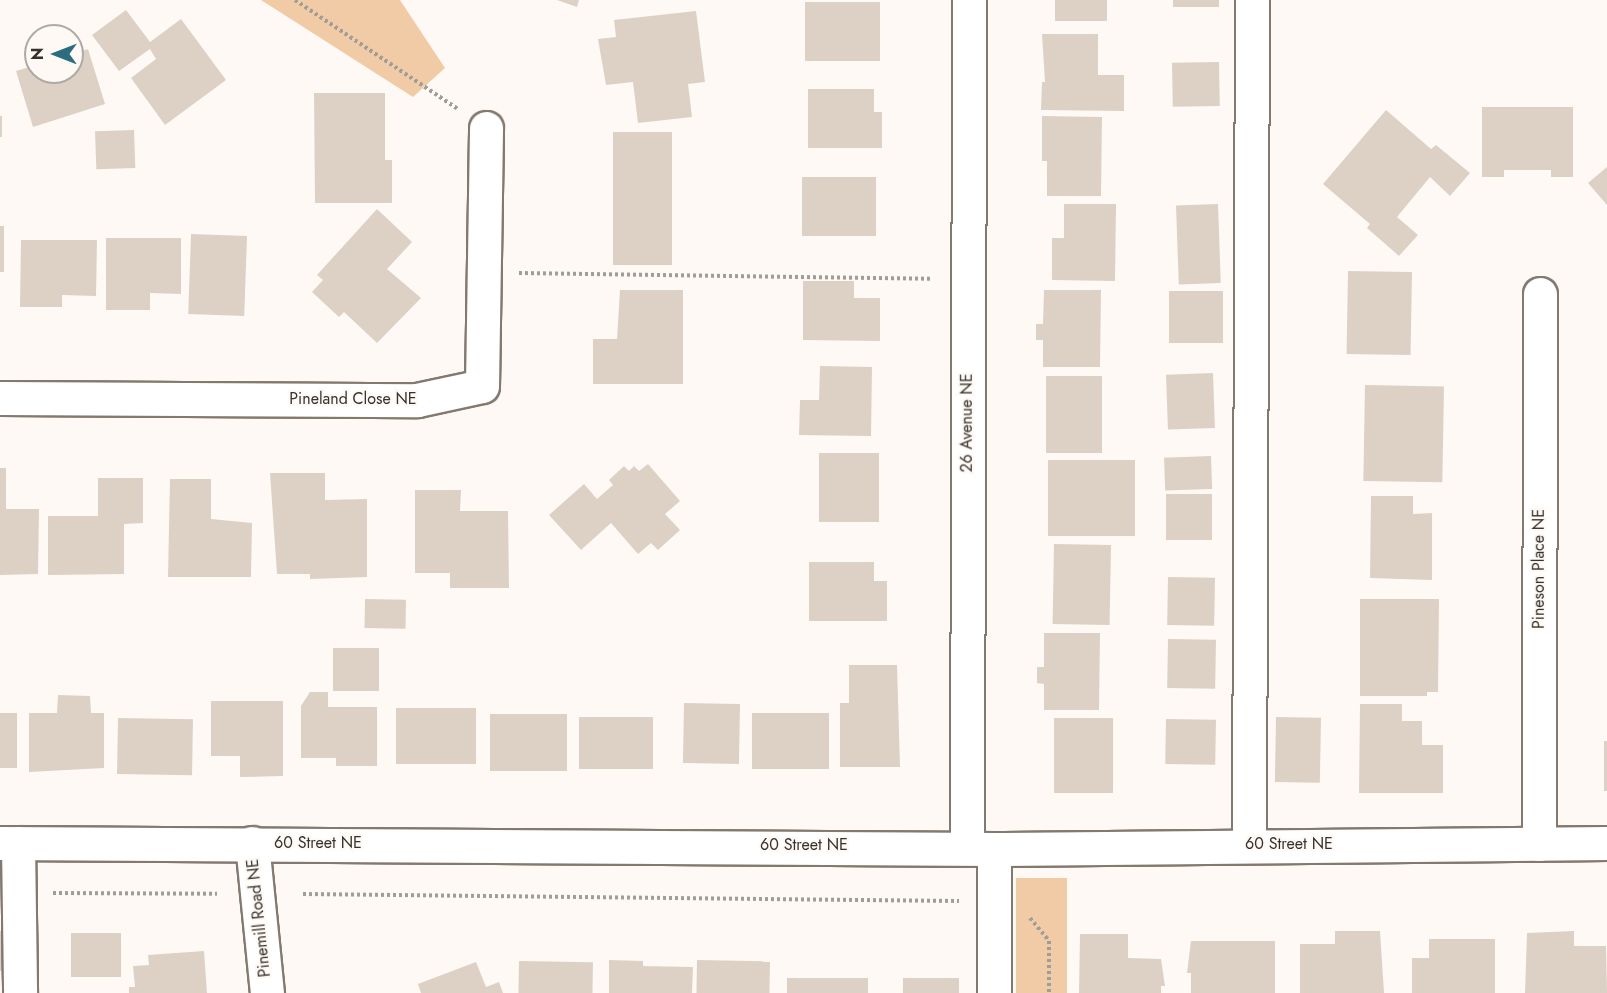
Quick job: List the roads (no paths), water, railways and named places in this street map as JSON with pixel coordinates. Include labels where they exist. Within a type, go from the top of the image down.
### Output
[{"type":"street","name":"26 Avenue NE","points":[[969,0],[967,279],[981,847],[995,901],[994,993]]},
{"type":"street","points":[[1249,844],[1252,0]]},
{"type":"street","name":"Pineland Close NE","points":[[0,398],[417,400],[482,386],[486,128]]},
{"type":"street","name":"Pineson Place NE","points":[[1539,844],[1540,294]]},
{"type":"street","points":[[9,843],[18,893],[20,993]]},
{"type":"street","name":"60 Street NE","points":[[9,843],[981,847],[1607,843]]},
{"type":"street","name":"Pinemill Road NE","points":[[252,843],[267,993]]}]
